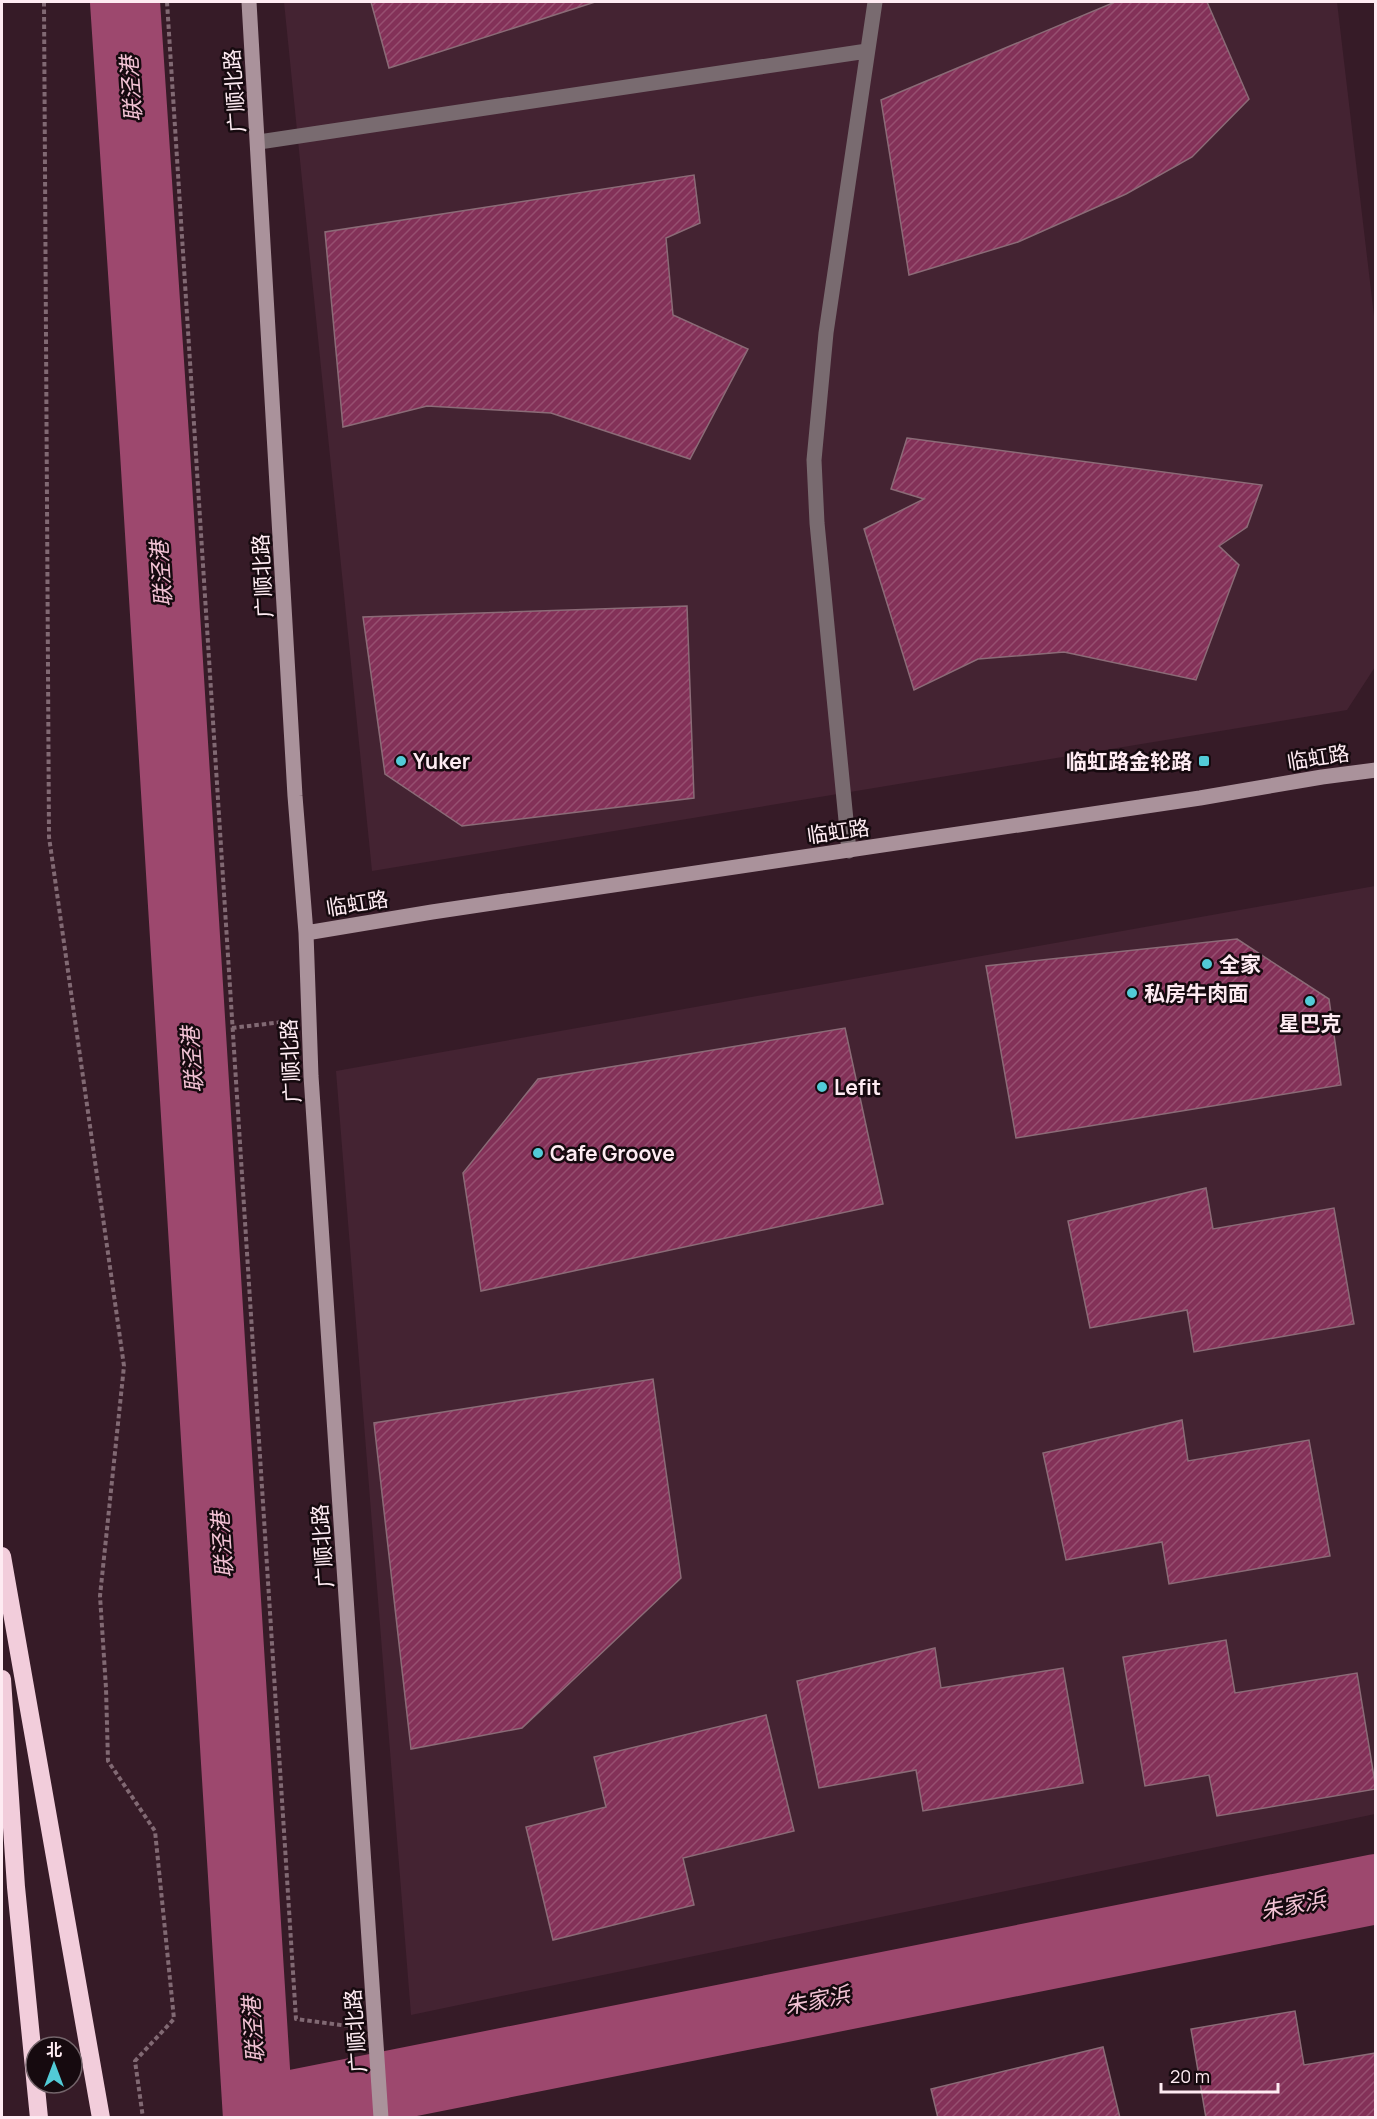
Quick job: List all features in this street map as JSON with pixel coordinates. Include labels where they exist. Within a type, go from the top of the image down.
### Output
[{"type":"highway","points":[[2,1556],[101,2118]]},
{"type":"highway","points":[[2,1679],[16,1887],[39,2118]]},
{"type":"street","name":"广顺北路","points":[[249,2],[294,784],[306,933],[312,1088],[381,2118]]},
{"type":"street","points":[[849,851],[817,523],[814,460],[826,333],[875,2]]},
{"type":"street","points":[[258,142],[867,51]]},
{"type":"street","name":"临虹路","points":[[306,933],[1376,770]]},
{"type":"path","points":[[44,2],[49,837],[124,1366],[100,1596],[108,1761],[155,1831],[174,2019],[135,2061],[143,2118]]},
{"type":"path","points":[[167,2],[296,2019],[376,2029]]},
{"type":"path","points":[[232,1028],[309,1019]]},
{"type":"shaded area","points":[[284,2],[1337,2],[1376,333],[1375,667],[1347,710],[372,871]]},
{"type":"shaded area","points":[[1375,886],[1375,1814],[411,2015],[336,1071]]},
{"type":"building","points":[[371,2],[595,2],[389,68]]},
{"type":"building","points":[[1115,2],[1207,2],[1249,99],[1192,157],[1126,194],[1018,242],[909,275],[881,100]]},
{"type":"building","points":[[694,175],[700,223],[666,238],[673,315],[748,349],[690,459],[551,413],[427,406],[343,427],[325,232]]},
{"type":"building","points":[[907,438],[1262,485],[1247,527],[1219,546],[1239,565],[1196,680],[1064,652],[978,659],[914,690],[864,529],[924,499],[891,489]]},
{"type":"building","points":[[687,606],[694,798],[462,826],[385,774],[363,617]]},
{"type":"building","points":[[1237,939],[1329,999],[1341,1085],[1016,1138],[986,966]]},
{"type":"building","points":[[845,1028],[883,1204],[481,1291],[463,1173],[538,1079]]},
{"type":"building","points":[[1206,1188],[1213,1229],[1334,1208],[1354,1324],[1194,1352],[1187,1310],[1090,1328],[1068,1221]]},
{"type":"building","points":[[653,1379],[681,1578],[522,1728],[411,1749],[374,1423]]},
{"type":"building","points":[[1182,1420],[1188,1461],[1309,1440],[1330,1556],[1169,1584],[1162,1542],[1066,1560],[1043,1453]]},
{"type":"building","points":[[1226,1640],[1235,1693],[1357,1673],[1376,1789],[1217,1816],[1209,1775],[1145,1786],[1123,1657]]},
{"type":"building","points":[[935,1648],[941,1688],[1063,1668],[1083,1783],[923,1811],[916,1770],[819,1788],[797,1681]]},
{"type":"building","points":[[766,1715],[794,1831],[683,1858],[694,1905],[553,1940],[526,1827],[606,1807],[594,1757]]},
{"type":"building","points":[[1295,2011],[1304,2065],[1376,2053],[1376,2118],[1206,2118],[1191,2029]]},
{"type":"building","points":[[1103,2047],[1120,2118],[938,2118],[931,2089]]},
{"type":"waterway","name":"联泾港","points":[[125,2],[258,2118]]},
{"type":"waterway","name":"朱家浜","points":[[258,2112],[1376,1889]]},
{"type":"place","name":"Yuker","points":[[401,761]]},
{"type":"place","name":"临虹路金轮路","points":[[1204,761]]},
{"type":"place","name":"全家","points":[[1207,964]]},
{"type":"place","name":"私房牛肉面","points":[[1132,993]]},
{"type":"place","name":"星巴克","points":[[1310,1001]]},
{"type":"place","name":"Lefit","points":[[822,1087]]},
{"type":"place","name":"Cafe Groove","points":[[538,1153]]}]
